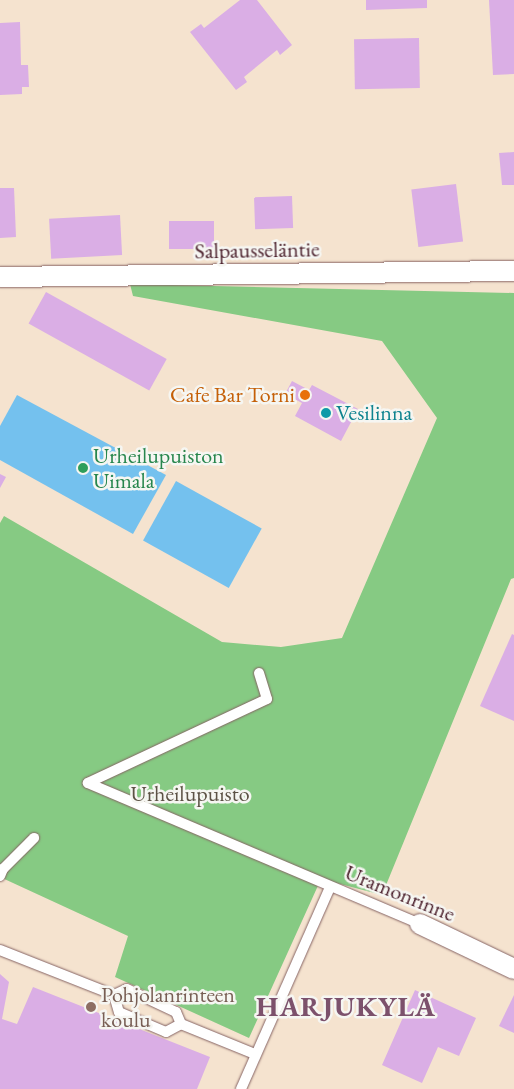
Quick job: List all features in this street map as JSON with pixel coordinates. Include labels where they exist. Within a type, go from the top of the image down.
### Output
[{"type":"street","name":"Salpausseläntie","points":[[0,277],[514,271]]},
{"type":"street","name":"Uramonrinne","points":[[420,924],[514,969]]},
{"type":"lane","points":[[259,673],[267,699],[88,783],[330,887]]},
{"type":"lane","points":[[1,872],[34,838]]},
{"type":"lane","name":"Uramonrinne","points":[[240,1089],[330,887],[420,924]]},
{"type":"lane","points":[[0,950],[114,995],[127,989],[176,1012],[181,1024],[255,1054]]},
{"type":"lane","points":[[114,995],[119,1012],[166,1032],[181,1024]]},
{"type":"green space","name":"Urheilupuisto","points":[[130,284],[514,293],[514,578],[511,579],[382,895],[321,879],[249,1038],[115,977],[128,936],[0,877],[0,523],[4,516],[222,642],[281,647],[342,638],[437,418],[382,341],[133,296]]},
{"type":"water","name":"Urheilupuiston Uimala","points":[[17,395],[166,475],[133,534],[0,460],[0,426]]},
{"type":"water","points":[[176,481],[262,529],[229,588],[143,540]]},
{"type":"building","points":[[240,0],[257,0],[292,45],[280,55],[277,50],[244,77],[247,82],[236,90],[190,32],[201,24],[204,28]]},
{"type":"building","points":[[366,0],[427,0],[427,8],[366,10]]},
{"type":"building","points":[[489,0],[514,0],[514,74],[493,75]]},
{"type":"building","points":[[20,22],[21,65],[28,65],[29,87],[22,87],[22,94],[0,95],[0,23]]},
{"type":"building","points":[[419,38],[420,88],[355,89],[354,39]]},
{"type":"building","points":[[514,152],[514,185],[502,185],[499,153]]},
{"type":"building","points":[[456,184],[463,242],[418,247],[411,189]]},
{"type":"building","points":[[0,188],[14,188],[16,237],[0,238]]},
{"type":"building","points":[[292,196],[293,228],[255,229],[254,197]]},
{"type":"building","points":[[120,215],[122,255],[51,259],[49,219]]},
{"type":"building","points":[[169,221],[214,221],[214,249],[169,249]]},
{"type":"building","points":[[46,292],[167,359],[149,390],[29,323]]},
{"type":"building","name":"Vesilinna","points":[[292,381],[309,390],[312,385],[358,409],[341,441],[295,416],[302,403],[285,394]]},
{"type":"building","points":[[0,474],[6,477],[0,488]]},
{"type":"building","points":[[512,634],[514,635],[514,721],[480,706]]},
{"type":"building","points":[[0,974],[9,982],[2,1019],[17,1024],[33,987],[210,1057],[197,1089],[0,1089]]},
{"type":"building","points":[[415,990],[476,1018],[459,1056],[438,1047],[422,1083],[382,1065]]},
{"type":"building","points":[[514,995],[514,1033],[499,1026]]},
{"type":"place","name":"Cafe Bar Torni","points":[[305,395]]},
{"type":"place","name":"Vesilinna","points":[[326,413]]},
{"type":"place","name":"Urheilupuiston Uimala","points":[[83,468]]},
{"type":"place","name":"Pohjolanrinteen koulu","points":[[91,1007]]},
{"type":"district","name":"HARJUKYLÄ","points":[[346,1006]]}]
